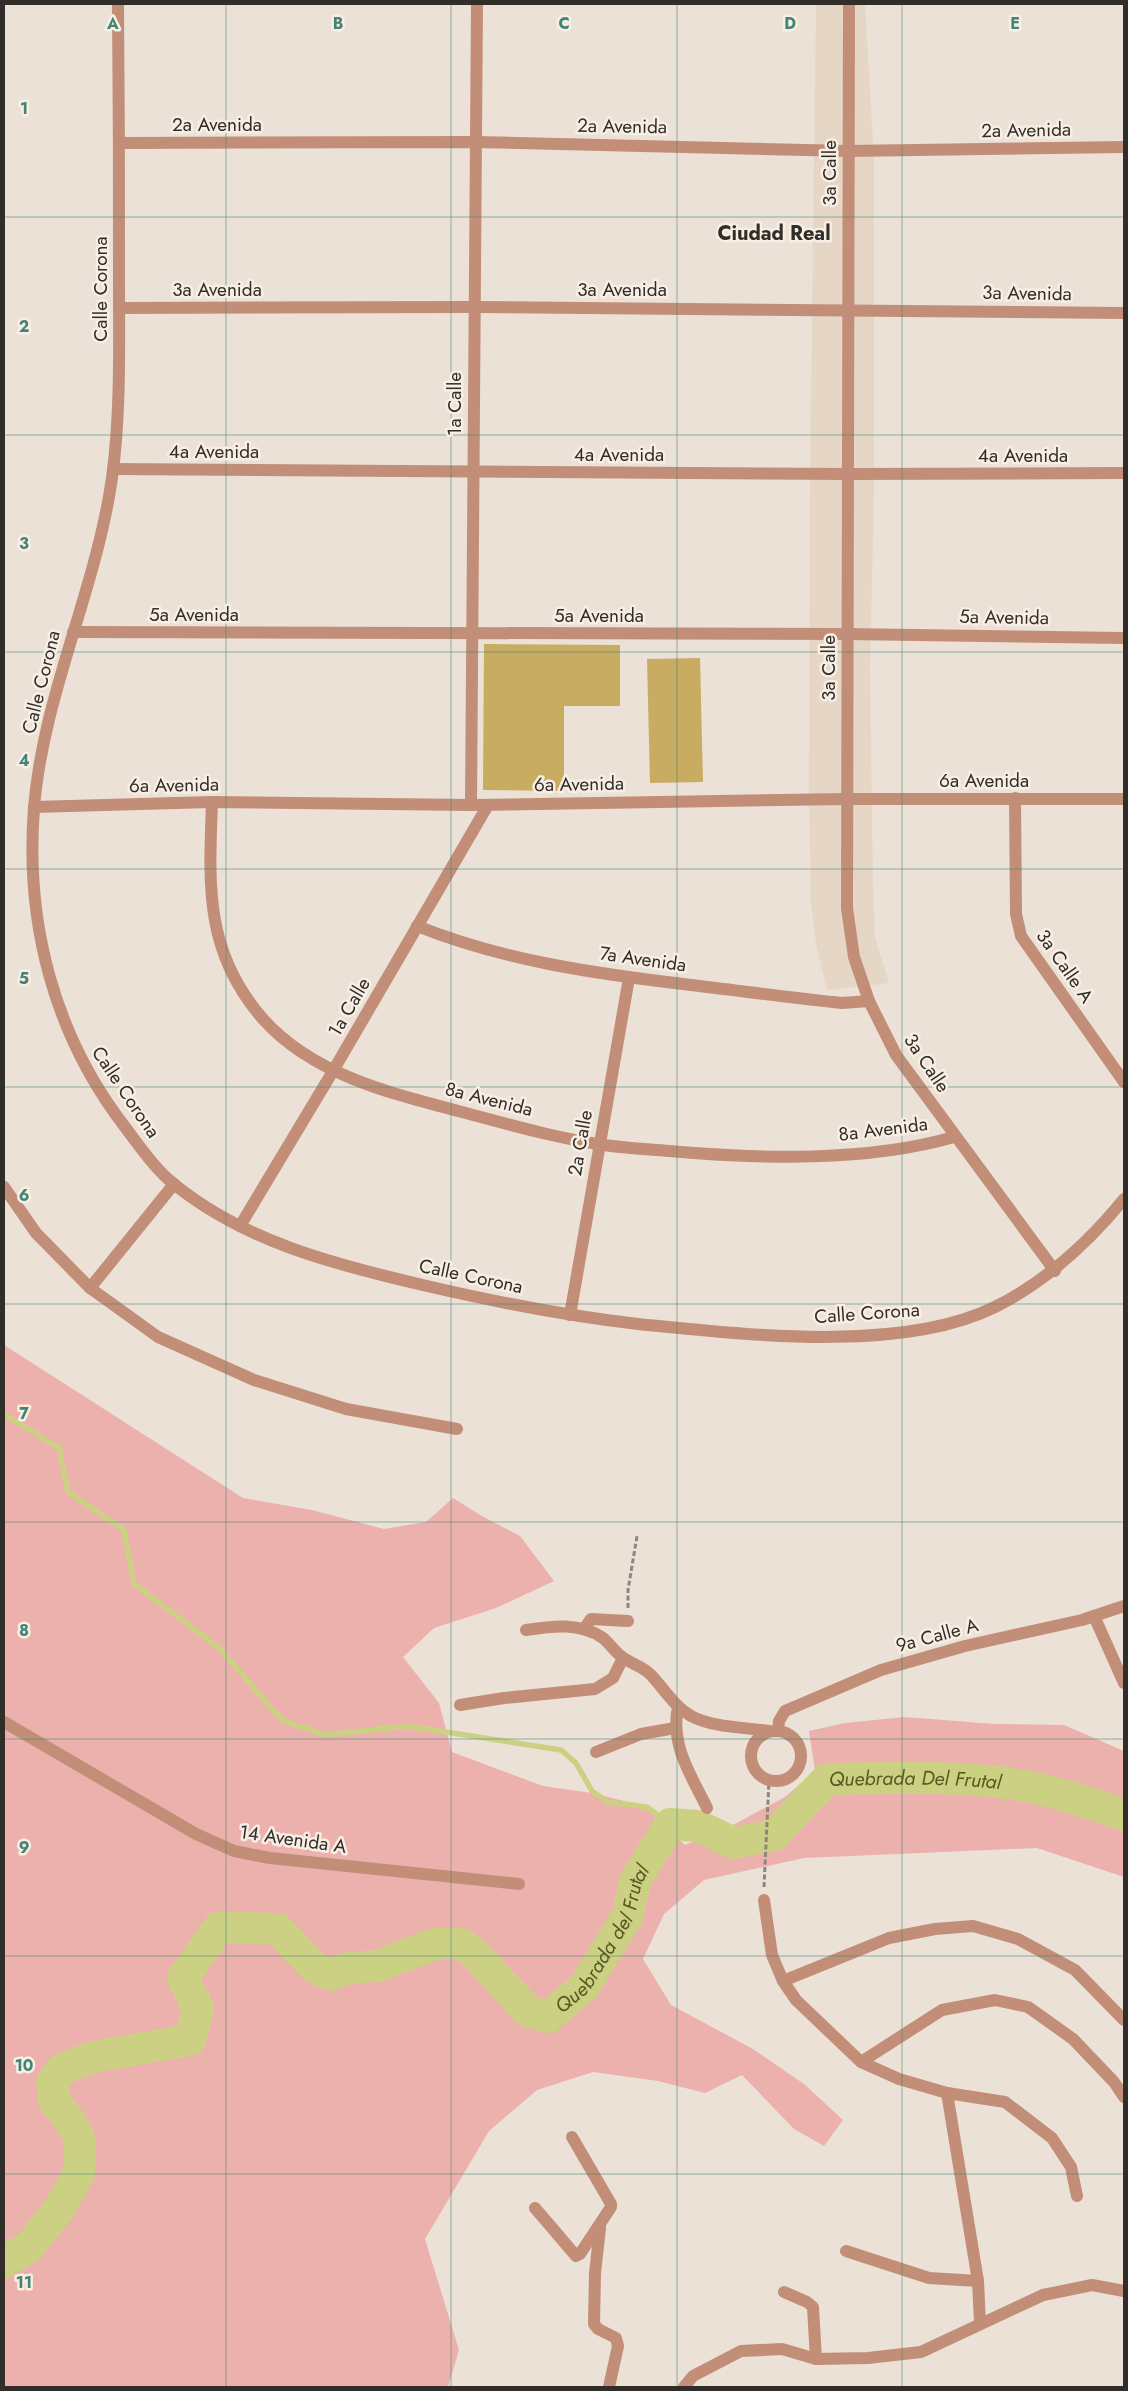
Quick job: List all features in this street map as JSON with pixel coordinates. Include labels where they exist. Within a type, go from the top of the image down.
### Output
[{"type":"street","name":"Calle Corona","points":[[118,4],[119,308],[113,470],[101,531],[43,752],[34,807],[33,873],[37,920],[45,963],[58,1007],[79,1057],[98,1090],[150,1160],[174,1184],[212,1210],[240,1226],[310,1254],[364,1272],[485,1300],[570,1315],[736,1334],[783,1336],[871,1335],[916,1330],[960,1321],[992,1309],[1054,1271],[1096,1231],[1124,1199]]},
{"type":"street","name":"1a Calle","points":[[471,805],[473,307],[477,4]]},
{"type":"street","name":"3a Calle","points":[[848,4],[847,908],[854,956],[869,1001],[896,1055],[954,1137],[1054,1271]]},
{"type":"street","name":"2a Avenida","points":[[119,143],[475,142],[848,151],[1124,147]]},
{"type":"street","name":"3a Avenida","points":[[119,308],[473,307],[1124,313]]},
{"type":"street","name":"4a Avenida","points":[[113,470],[848,474],[1124,473]]},
{"type":"street","name":"5a Avenida","points":[[73,632],[847,634],[1124,638]]},
{"type":"street","name":"3a Calle A","points":[[1016,798],[1016,914],[1021,936],[1124,1082]]},
{"type":"street","name":"6a Avenida","points":[[34,807],[212,802],[471,805],[847,799],[1124,799]]},
{"type":"street","name":"8a Avenida","points":[[212,802],[210,880],[214,919],[223,954],[240,988],[263,1019],[294,1047],[333,1071],[416,1100],[507,1124],[599,1145],[775,1157],[874,1152],[930,1144],[954,1137]]},
{"type":"street","name":"1a Calle","points":[[240,1226],[333,1071],[488,804]]},
{"type":"street","name":"7a Avenida","points":[[417,926],[444,937],[526,960],[629,978],[833,1002],[869,1001]]},
{"type":"street","name":"2a Calle","points":[[570,1315],[629,978]]},
{"type":"street","points":[[90,1288],[174,1184]]},
{"type":"street","points":[[4,1186],[36,1233],[90,1288],[158,1337],[254,1380],[346,1409],[457,1430]]},
{"type":"street","name":"9a Calle A","points":[[774,1731],[784,1711],[881,1670],[965,1646],[1094,1616],[1124,1606]]},
{"type":"street","points":[[1094,1616],[1124,1683]]},
{"type":"street","points":[[584,1630],[591,1619],[628,1621]]},
{"type":"street","points":[[526,1630],[575,1626],[604,1639],[623,1658],[650,1673],[678,1707],[692,1716],[714,1724],[774,1731],[792,1736],[800,1749],[800,1764],[796,1771],[784,1780],[768,1783],[756,1771],[751,1755],[756,1740],[774,1731]]},
{"type":"street","points":[[460,1705],[595,1688],[612,1678],[623,1658]]},
{"type":"street","points":[[678,1707],[675,1728],[680,1753],[707,1808]]},
{"type":"street","name":"14 Avenida A","points":[[4,1722],[196,1834],[234,1851],[270,1858],[519,1884]]},
{"type":"street","points":[[596,1752],[641,1734],[675,1728]]},
{"type":"street","points":[[764,1900],[772,1955],[783,1981],[796,2000],[861,2062],[899,2079],[947,2093],[1005,2102],[1052,2138],[1072,2167],[1077,2196]]},
{"type":"street","points":[[783,1981],[889,1938],[935,1929],[972,1926],[1018,1939],[1075,1970],[1124,2020]]},
{"type":"street","points":[[861,2062],[942,2010],[995,2000],[1028,2007],[1073,2039],[1114,2082],[1124,2097]]},
{"type":"street","points":[[947,2093],[978,2281],[980,2323]]},
{"type":"street","points":[[535,2208],[576,2256],[580,2254],[600,2225],[611,2204],[572,2137]]},
{"type":"street","points":[[600,2225],[595,2273],[594,2324],[598,2329],[616,2338],[618,2342],[609,2387]]},
{"type":"street","points":[[846,2251],[929,2278],[978,2281]]},
{"type":"street","points":[[684,2387],[693,2376],[742,2351],[782,2349],[816,2359],[868,2358],[921,2352],[980,2323],[1051,2293],[1092,2284],[1124,2291]]},
{"type":"street","points":[[784,2292],[807,2302],[812,2307],[816,2359]]},
{"type":"path","points":[[628,1621],[628,1590],[637,1536]]},
{"type":"path","points":[[764,1900],[768,1783]]},
{"type":"shaded area","points":[[816,4],[865,4],[874,160],[874,493],[870,669],[873,889],[875,937],[889,983],[827,990],[816,943],[811,903],[809,795],[810,490]]},
{"type":"shaded area","points":[[4,1345],[243,1498],[312,1510],[384,1529],[426,1522],[453,1498],[520,1536],[554,1581],[496,1608],[434,1628],[403,1657],[439,1703],[452,1752],[543,1786],[592,1793],[644,1806],[685,1845],[733,1825],[785,1797],[815,1771],[809,1731],[845,1723],[905,1717],[994,1724],[1064,1725],[1124,1751],[1124,1877],[1037,1848],[804,1858],[704,1880],[664,1914],[643,1959],[671,2005],[753,2049],[804,2084],[843,2120],[824,2146],[794,2129],[742,2075],[705,2093],[658,2081],[593,2072],[537,2090],[489,2131],[425,2239],[459,2350],[448,2387],[4,2387]]},
{"type":"building","points":[[484,644],[620,645],[620,706],[564,706],[564,791],[483,790]]},
{"type":"building","points":[[700,658],[703,782],[650,783],[647,659]]},
{"type":"waterway","points":[[4,1414],[59,1448],[68,1492],[124,1530],[134,1584],[219,1648],[282,1720],[325,1735],[408,1726],[561,1750],[576,1763],[592,1791],[607,1802],[647,1807],[670,1824]]},
{"type":"waterway","name":"Quebrada del Frutal","points":[[4,2262],[29,2247],[59,2209],[79,2173],[80,2139],[68,2118],[54,2101],[52,2082],[61,2070],[92,2057],[190,2040],[198,2008],[183,1978],[219,1927],[278,1929],[314,1967],[331,1975],[347,1968],[378,1966],[437,1943],[462,1944],[474,1953],[528,2011],[548,2017],[584,1987],[628,1915],[635,1881],[670,1824],[698,1826],[734,1843],[774,1835],[827,1779],[921,1778],[991,1781],[1056,1793],[1124,1815]]},
{"type":"district","name":"Ciudad Real","points":[[774,233]]},
{"type":"water label","name":"Quebrada Del Frutal","points":[[916,1785]]}]
